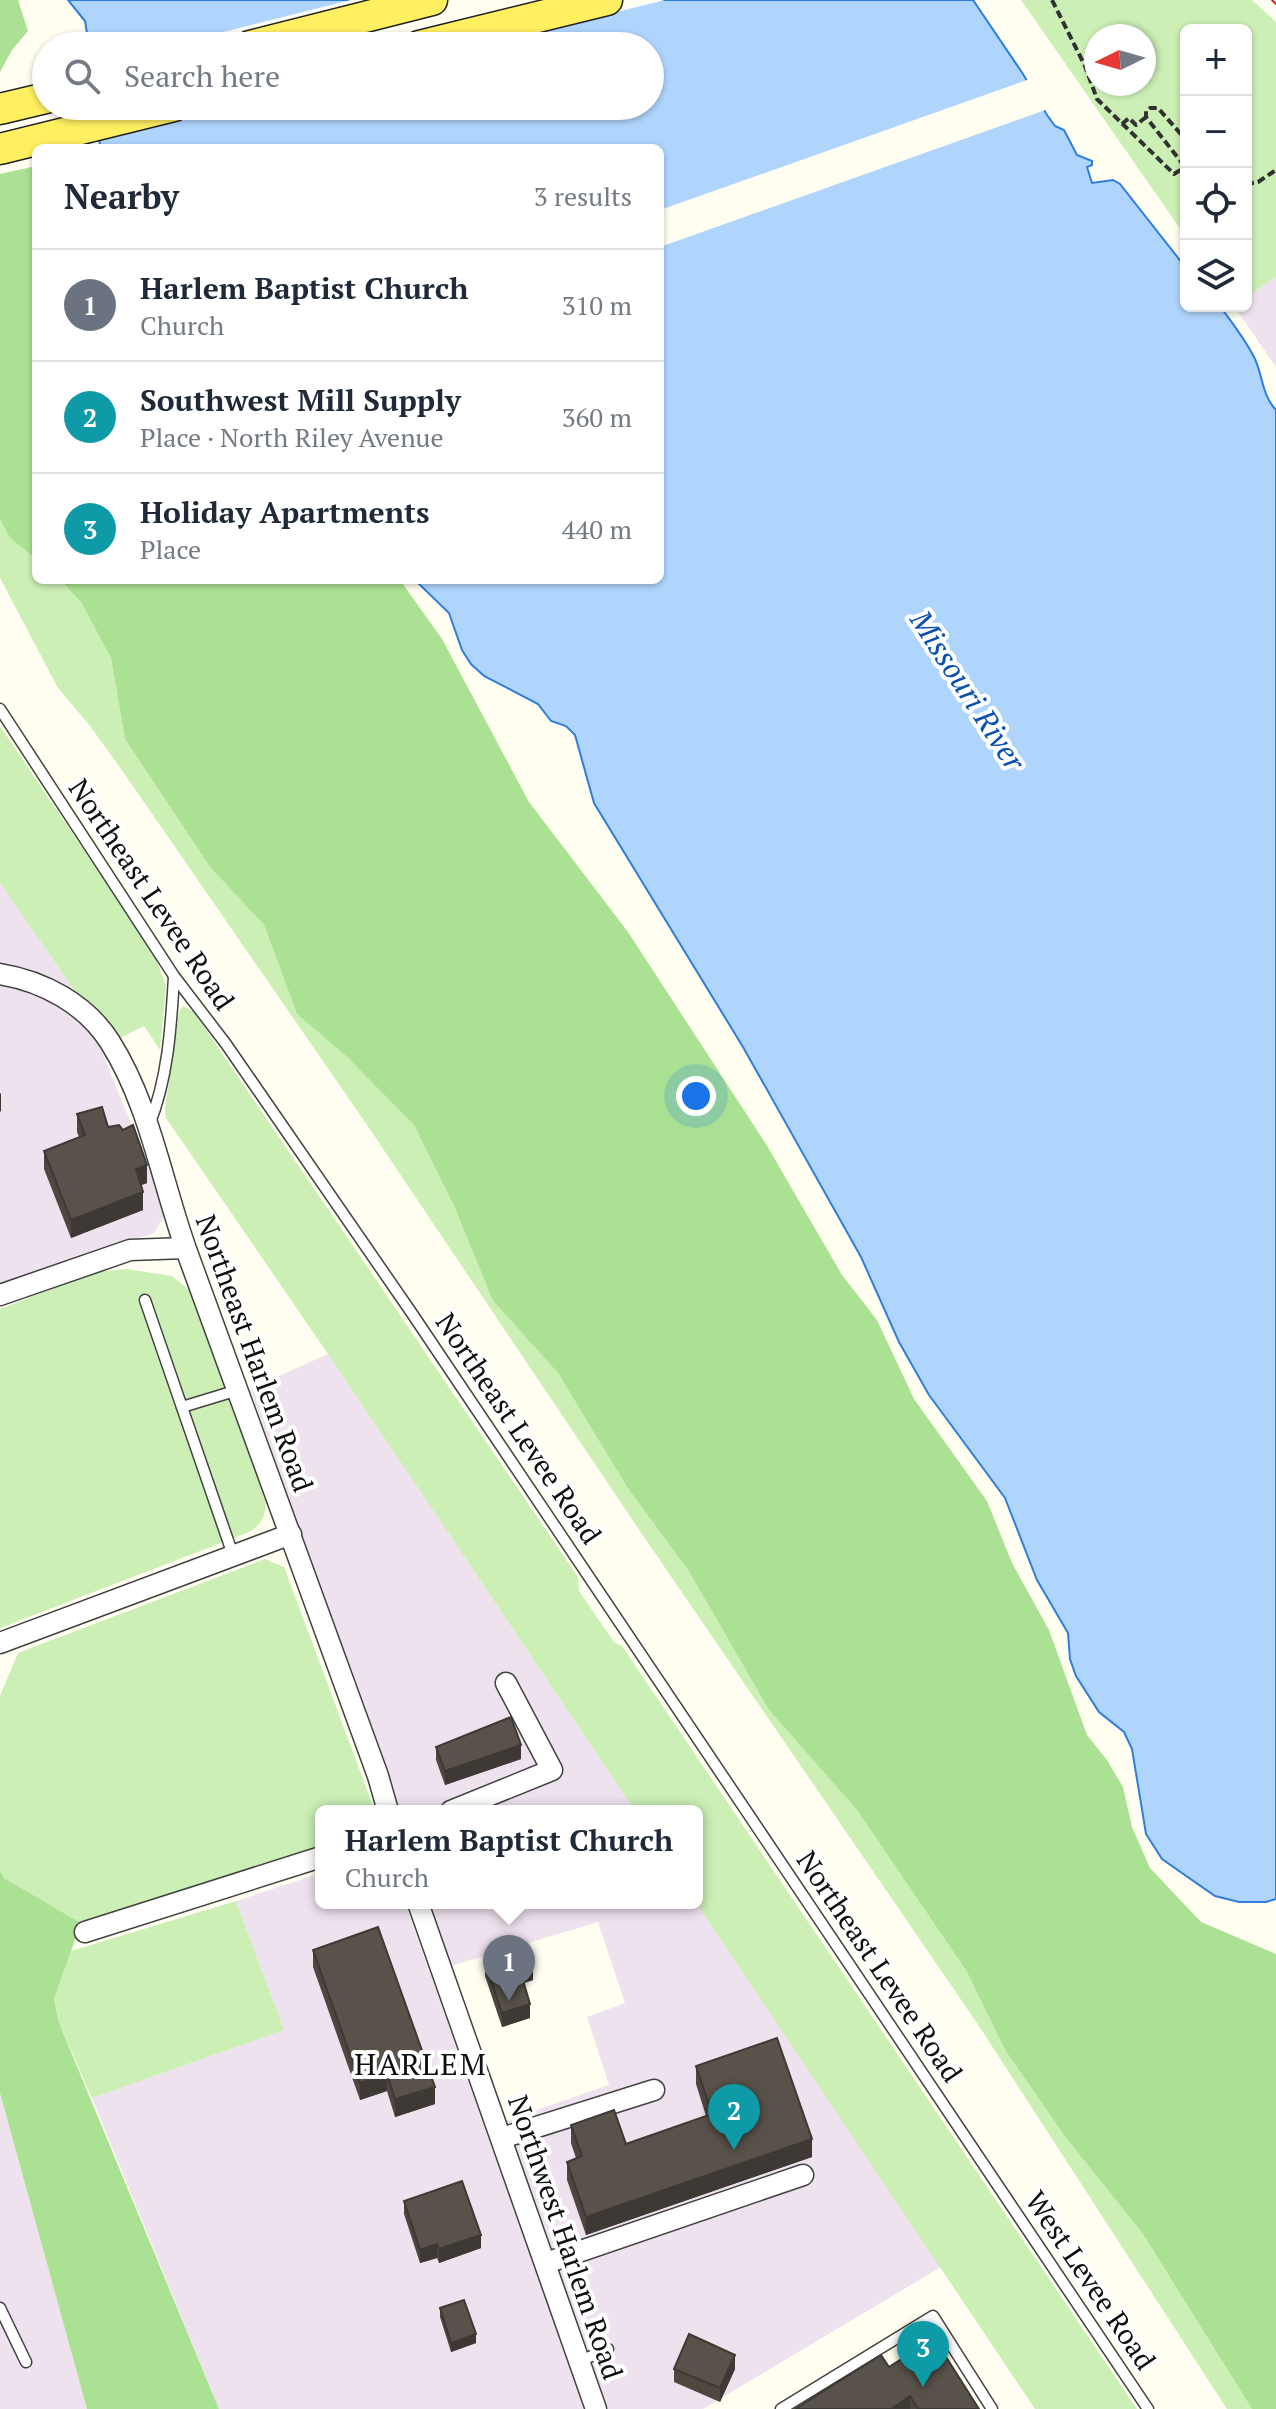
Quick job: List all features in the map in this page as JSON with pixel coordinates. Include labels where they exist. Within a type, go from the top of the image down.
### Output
[{"type":"main road","points":[[305,32],[432,0]]},
{"type":"main road","points":[[476,32],[607,0]]},
{"type":"main road","points":[[0,109],[32,101]]},
{"type":"main road","points":[[0,149],[117,120]]},
{"type":"street","name":"Northeast Harlem Road","points":[[0,974],[24,978],[71,1002],[92,1020],[122,1064],[148,1127],[185,1248],[291,1534],[386,1805]]},
{"type":"street","points":[[0,1295],[130,1250],[185,1248]]},
{"type":"street","points":[[0,1643],[291,1534]]},
{"type":"street","points":[[466,1805],[552,1770],[506,1683]]},
{"type":"street","points":[[85,1932],[315,1859]]},
{"type":"street","name":"Northwest Harlem Road","points":[[420,1909],[596,2409]]},
{"type":"street","points":[[502,2138],[654,2090]]},
{"type":"street","points":[[546,2263],[803,2175]]},
{"type":"lane","name":"Northeast Levee Road","points":[[0,709],[174,976],[226,1044],[411,1312],[993,2178]]},
{"type":"lane","points":[[148,1127],[160,1098],[172,1022],[174,976]]},
{"type":"lane","points":[[145,1300],[233,1555]]},
{"type":"lane","points":[[182,1407],[238,1390]]},
{"type":"lane","name":"West Levee Road","points":[[993,2178],[1148,2409]]},
{"type":"lane","points":[[0,2308],[26,2362]]},
{"type":"lane","points":[[781,2409],[933,2316],[992,2409]]},
{"type":"lane","points":[[580,2361],[608,2349]]},
{"type":"path","points":[[1052,0],[1085,66],[1097,99],[1169,172],[1178,174],[1182,163],[1146,117],[1146,111],[1158,108],[1180,133]]},
{"type":"path","points":[[1122,124],[1129,118],[1136,125],[1146,117]]},
{"type":"path","points":[[1252,183],[1276,170]]},
{"type":"shaded area","points":[[1276,277],[1276,367],[1238,312],[1252,312],[1252,293]]},
{"type":"shaded area","points":[[0,883],[79,997],[164,1203],[164,1216],[154,1233],[0,1286]]},
{"type":"shaded area","points":[[328,1354],[631,1805],[395,1805],[250,1389]]},
{"type":"shaded area","points":[[315,1875],[315,1909],[407,1909],[585,2409],[219,2409],[92,2098],[284,2030],[236,1901]]},
{"type":"shaded area","points":[[430,1909],[700,1909],[941,2267],[703,2409],[608,2409],[504,2121],[609,2085],[587,2017],[625,2003],[598,1922],[451,1966]]},
{"type":"shaded area","points":[[0,2093],[87,2409],[0,2409]]},
{"type":"green space","points":[[0,0],[18,0],[28,31],[12,50],[0,72]]},
{"type":"green space","points":[[1021,0],[1252,0],[1276,22],[1276,277],[1252,293],[1252,24],[1180,24],[1180,228],[1088,96],[1156,96],[1156,24],[1084,24],[1084,90]]},
{"type":"green space","points":[[32,167],[32,556],[10,538],[0,519],[0,174]]},
{"type":"green space","points":[[0,519],[10,538],[32,556],[32,584],[64,584],[81,602],[111,658],[125,739],[210,867],[264,925],[297,1014],[347,1057],[414,1125],[454,1206],[493,1301],[558,1373],[627,1487],[688,1570],[769,1710],[857,1810],[967,1972],[1005,2050],[1066,2138],[1143,2234],[1252,2409],[1227,2409],[977,2023],[365,1122],[119,766],[58,688],[0,578]]},
{"type":"green space","points":[[64,584],[403,584],[442,639],[529,802],[628,932],[766,1144],[842,1275],[877,1320],[914,1399],[987,1501],[1012,1563],[1049,1630],[1087,1735],[1123,1787],[1132,1827],[1150,1868],[1201,1922],[1276,1954],[1276,2409],[1252,2409],[1143,2234],[1066,2138],[1005,2050],[967,1972],[857,1810],[769,1710],[688,1570],[627,1487],[558,1373],[493,1301],[454,1206],[414,1125],[347,1057],[297,1014],[264,925],[210,867],[125,739],[111,658],[81,602]]},
{"type":"green space","points":[[0,726],[155,956],[166,986],[160,1050],[144,1026],[116,1040],[79,997],[0,883]]},
{"type":"green space","points":[[183,1006],[194,1012],[578,1577],[579,1591],[614,1642],[622,1646],[1137,2409],[1035,2409],[700,1909],[703,1909],[703,1805],[631,1805],[166,1118],[179,1012]]},
{"type":"green space","points":[[126,1269],[172,1276],[190,1291],[266,1502],[263,1517],[247,1533],[0,1628],[0,1309],[96,1272]]},
{"type":"green space","points":[[265,1559],[284,1567],[373,1805],[315,1805],[315,1848],[81,1923],[4,1878],[0,1870],[0,1696],[18,1653]]},
{"type":"green space","points":[[0,1870],[4,1878],[81,1923],[54,1999],[59,2023],[219,2409],[87,2409],[0,2093]]},
{"type":"green space","points":[[236,1901],[284,2030],[92,2098],[59,2023],[54,1999],[71,1951]]},
{"type":"water","name":"Missouri River","points":[[68,0],[973,0],[1055,126],[1064,130],[1077,155],[1092,161],[1092,165],[1087,167],[1092,183],[1113,180],[1120,184],[1180,260],[1180,312],[1224,312],[1247,345],[1258,366],[1268,398],[1276,410],[1276,1899],[1239,1902],[1215,1896],[1162,1859],[1146,1834],[1132,1749],[1124,1732],[1099,1712],[1076,1676],[1070,1659],[1068,1633],[1037,1580],[1005,1498],[929,1395],[899,1342],[861,1257],[743,1047],[594,803],[575,735],[566,726],[551,721],[538,704],[484,676],[471,664],[462,650],[449,613],[419,584],[664,584],[664,144],[100,144],[94,120],[664,120],[664,32],[87,32],[85,21]]},
{"type":"pier","points":[[351,0],[665,0],[536,32],[223,32]]},
{"type":"pier","points":[[1030,79],[1048,109],[664,246],[664,209]]},
{"type":"pier","points":[[90,120],[184,120],[95,142]]},
{"type":"building","points":[[102,1107],[108,1127],[119,1125],[123,1130],[133,1125],[147,1165],[136,1169],[143,1192],[71,1220],[44,1151],[85,1135],[77,1114]]},
{"type":"building","points":[[511,1717],[521,1745],[445,1771],[436,1747]]},
{"type":"building","points":[[378,1927],[435,2087],[395,2099],[387,2074],[360,2083],[313,1950]]},
{"type":"building","points":[[528,1949],[533,1966],[520,1970],[530,2004],[502,2013],[485,1962]]},
{"type":"building","points":[[777,2038],[812,2139],[586,2217],[567,2162],[582,2156],[571,2125],[614,2110],[626,2144],[712,2114],[696,2066]]},
{"type":"building","points":[[462,2181],[481,2235],[439,2249],[437,2244],[420,2250],[404,2201]]},
{"type":"building","points":[[464,2300],[476,2334],[451,2343],[440,2308]]},
{"type":"building","points":[[689,2334],[735,2355],[720,2388],[674,2369]]},
{"type":"building","points":[[934,2338],[979,2409],[918,2409],[910,2396],[891,2409],[795,2409],[881,2355],[889,2367]]},
{"type":"tram line","points":[[1272,0],[1276,4]]},
{"type":"place","name":"Harlem Baptist Church","points":[[509,2001]]},
{"type":"place","name":"Southwest Mill Supply","points":[[734,2150]]},
{"type":"place","name":"Holiday Apartments","points":[[923,2387]]},
{"type":"district","name":"HARLEM","points":[[421,2064]]}]
